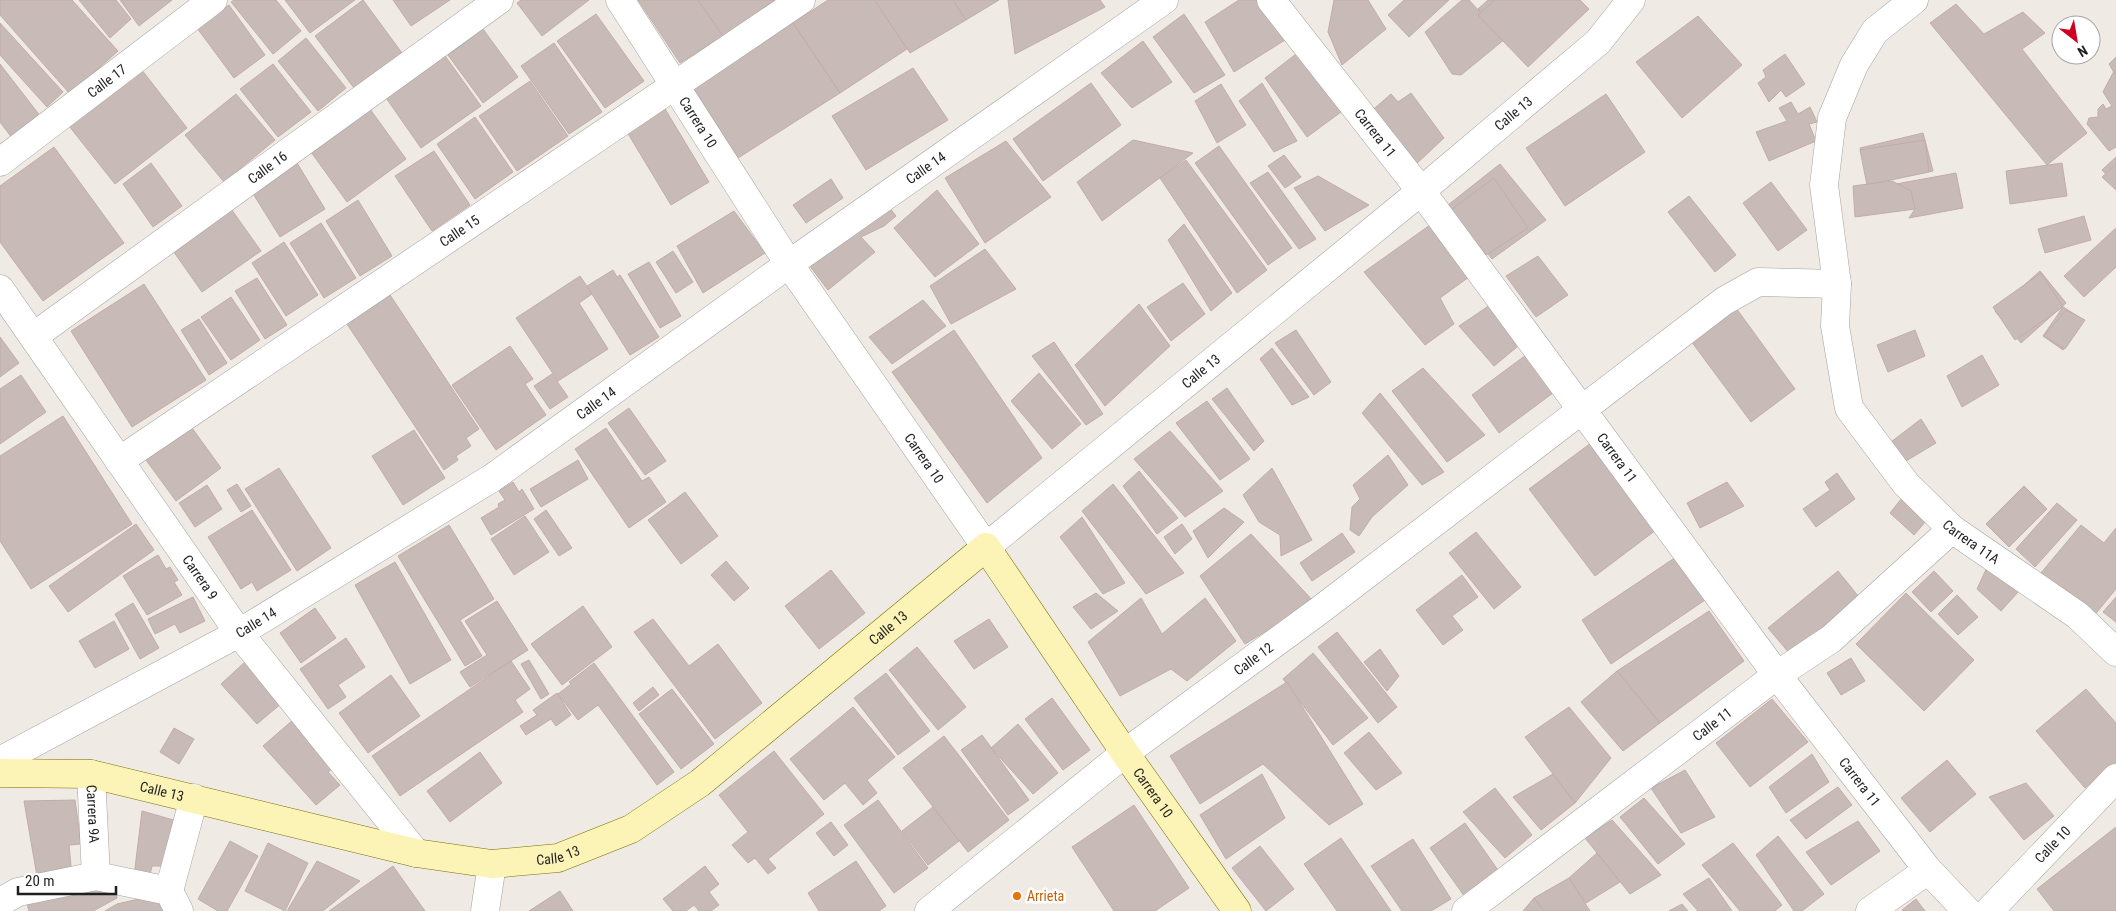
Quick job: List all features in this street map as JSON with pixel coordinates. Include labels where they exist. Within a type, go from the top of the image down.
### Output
[{"type":"main road","name":"Carrera 10","points":[[986,547],[1125,753],[1237,911]]},
{"type":"main road","name":"Calle 13","points":[[0,773],[91,774],[416,853],[492,864],[558,858],[631,829],[700,783],[986,547]]},
{"type":"street","name":"Calle 17","points":[[0,162],[213,0]]},
{"type":"street","name":"Calle 16","points":[[34,336],[499,0]]},
{"type":"street","name":"Carrera 10","points":[[620,0],[789,264],[986,547]]},
{"type":"street","name":"Calle 15","points":[[119,461],[674,84],[801,0]]},
{"type":"street","name":"Calle 14","points":[[0,761],[239,633],[492,478],[789,264],[1164,0]]},
{"type":"street","name":"Carrera 11","points":[[1271,0],[1421,191],[1777,675],[1928,870],[1968,911]]},
{"type":"street","name":"Calle 13","points":[[986,547],[1421,191],[1598,42],[1631,0]]},
{"type":"street","points":[[1837,284],[1824,185],[1832,118],[1854,65],[1875,31],[1914,0]]},
{"type":"street","name":"Calle 12","points":[[930,911],[1125,753],[1320,610],[1724,301],[1758,282],[1837,284]]},
{"type":"street","name":"Carrera 11A","points":[[1837,284],[1835,326],[1849,408],[1906,484],[1952,529],[2077,615],[2116,652]]},
{"type":"street","name":"Carrera 9","points":[[0,289],[239,633],[416,853]]},
{"type":"street","name":"Calle 11","points":[[1466,911],[1777,675],[1831,639],[1952,529]]},
{"type":"street","name":"Carrera 9A","points":[[91,774],[96,876]]},
{"type":"street","name":"Calle 10","points":[[1989,911],[2116,778]]},
{"type":"street","points":[[0,902],[18,892],[96,876],[174,901],[194,798]]},
{"type":"street","points":[[485,911],[492,864]]},
{"type":"street","points":[[1870,911],[1928,870]]},
{"type":"building","points":[[0,0],[72,0],[118,51],[70,94],[0,15]]},
{"type":"building","points":[[79,0],[116,0],[131,19],[110,38]]},
{"type":"building","points":[[120,0],[172,0],[139,26]]},
{"type":"building","points":[[234,0],[276,0],[301,31],[273,54],[231,2]]},
{"type":"building","points":[[285,0],[355,0],[310,33]]},
{"type":"building","points":[[363,0],[402,53],[354,88],[315,36]]},
{"type":"building","points":[[393,0],[450,0],[411,26]]},
{"type":"building","points":[[521,0],[589,0],[542,36],[517,3]]},
{"type":"building","points":[[638,0],[698,0],[723,36],[680,63]]},
{"type":"building","points":[[698,0],[775,0],[723,36]]},
{"type":"building","points":[[828,0],[874,0],[907,49],[840,93],[793,23]]},
{"type":"building","points":[[875,0],[953,0],[966,20],[910,53]]},
{"type":"building","points":[[953,0],[999,0],[966,20]]},
{"type":"building","points":[[1008,0],[1100,0],[1105,7],[1015,54]]},
{"type":"building","points":[[1239,0],[1264,0],[1285,40],[1234,72],[1205,22]]},
{"type":"building","points":[[1334,0],[1368,0],[1386,29],[1342,65],[1328,32]]},
{"type":"building","points":[[1404,0],[1449,0],[1409,37],[1388,15]]},
{"type":"building","points":[[1462,0],[1469,0],[1505,39],[1461,75],[1452,74],[1425,32]]},
{"type":"building","points":[[1488,0],[1577,0],[1585,8],[1524,62],[1478,9]]},
{"type":"building","points":[[1495,0],[1580,0],[1589,9],[1528,67],[1478,15]]},
{"type":"building","points":[[1956,4],[1984,34],[2023,12],[2045,33],[2022,49],[2087,133],[2047,165],[1930,23]]},
{"type":"building","points":[[229,5],[265,55],[234,78],[197,28]]},
{"type":"building","points":[[596,14],[644,81],[605,108],[557,41]]},
{"type":"building","points":[[1184,14],[1225,75],[1194,93],[1153,37]]},
{"type":"building","points":[[1698,16],[1742,65],[1682,118],[1636,62]]},
{"type":"building","points":[[0,23],[63,92],[47,107],[0,55]]},
{"type":"building","points":[[793,23],[840,93],[738,158],[694,89]]},
{"type":"building","points":[[483,29],[518,77],[483,103],[448,55]]},
{"type":"building","points":[[306,38],[346,88],[318,111],[278,61]]},
{"type":"building","points":[[1143,41],[1172,82],[1132,108],[1101,73]]},
{"type":"building","points":[[554,43],[602,112],[569,134],[521,66]]},
{"type":"building","points":[[443,53],[481,106],[421,148],[384,95]]},
{"type":"building","points":[[1296,54],[1341,112],[1307,137],[1265,78]]},
{"type":"building","points":[[1785,54],[1805,84],[1786,97],[1781,90],[1769,102],[1758,83],[1766,77],[1763,70]]},
{"type":"building","points":[[2116,57],[2116,76],[2109,64]]},
{"type":"building","points":[[0,64],[41,117],[12,138],[0,122]]},
{"type":"building","points":[[273,64],[311,112],[278,137],[240,89]]},
{"type":"building","points":[[913,68],[948,120],[866,170],[832,116]]},
{"type":"building","points":[[141,69],[187,128],[115,184],[69,126]]},
{"type":"building","points":[[2114,71],[2116,76],[2116,147],[2109,151],[2087,124],[2089,118],[2098,117],[2098,109],[2103,104],[2106,109],[2112,106],[2103,92]]},
{"type":"building","points":[[530,81],[568,136],[517,171],[479,116]]},
{"type":"building","points":[[1091,83],[1121,125],[1043,181],[1013,139]]},
{"type":"building","points":[[1262,83],[1297,141],[1274,152],[1239,101]]},
{"type":"building","points":[[1221,84],[1246,125],[1217,143],[1195,101]]},
{"type":"building","points":[[1411,93],[1444,138],[1414,166],[1368,114],[1391,94],[1398,102]]},
{"type":"building","points":[[236,94],[275,140],[224,182],[185,135]]},
{"type":"building","points":[[1606,94],[1645,152],[1565,206],[1526,148]]},
{"type":"building","points":[[1791,102],[1798,114],[1810,107],[1817,122],[1809,124],[1816,141],[1769,161],[1756,132],[1787,121],[1779,108]]},
{"type":"building","points":[[662,104],[709,182],[671,205],[624,127]]},
{"type":"building","points":[[370,109],[406,159],[347,202],[311,152]]},
{"type":"building","points":[[475,117],[513,172],[475,199],[437,144]]},
{"type":"building","points":[[1923,133],[1933,171],[1870,183],[1860,148]]},
{"type":"building","points":[[1133,140],[1193,153],[1102,221],[1077,182]]},
{"type":"building","points":[[1925,140],[1929,172],[1867,185],[1860,150]]},
{"type":"building","points":[[1006,141],[1051,197],[985,243],[945,178]]},
{"type":"building","points":[[1219,146],[1292,248],[1268,265],[1195,163]]},
{"type":"building","points":[[54,147],[124,243],[43,301],[0,242],[0,186]]},
{"type":"building","points":[[434,151],[470,205],[432,231],[395,176]]},
{"type":"building","points":[[1284,155],[1301,177],[1285,188],[1268,166]]},
{"type":"building","points":[[2116,157],[2116,185],[2102,170]]},
{"type":"building","points":[[1186,160],[1267,270],[1237,293],[1160,178]]},
{"type":"building","points":[[151,163],[182,206],[153,227],[123,184]]},
{"type":"building","points":[[297,163],[325,209],[280,237],[252,192]]},
{"type":"building","points":[[2062,163],[2067,196],[2010,204],[2006,171]]},
{"type":"building","points":[[1500,164],[1546,220],[1492,259],[1448,205]]},
{"type":"building","points":[[2116,164],[2116,190],[2102,177]]},
{"type":"building","points":[[1268,172],[1316,239],[1299,249],[1250,183]]},
{"type":"building","points":[[1956,173],[1963,208],[1909,218],[1915,209],[1911,191],[1896,184]]},
{"type":"building","points":[[1318,176],[1369,205],[1325,231],[1294,188]]},
{"type":"building","points":[[1494,178],[1528,228],[1486,255],[1451,210]]},
{"type":"building","points":[[831,179],[843,198],[806,223],[793,205]]},
{"type":"building","points":[[1892,181],[1911,191],[1915,209],[1855,217],[1853,186]]},
{"type":"building","points":[[1771,182],[1807,230],[1778,251],[1743,203]]},
{"type":"building","points":[[937,190],[979,244],[935,277],[894,228]]},
{"type":"building","points":[[1689,196],[1736,255],[1715,272],[1668,212]]},
{"type":"building","points":[[358,200],[392,256],[360,276],[326,221]]},
{"type":"building","points":[[229,206],[261,251],[202,292],[171,248]]},
{"type":"building","points":[[889,207],[896,216],[884,226],[861,237],[875,252],[828,290],[806,261]]},
{"type":"building","points":[[734,211],[765,253],[703,293],[677,246]]},
{"type":"building","points":[[2084,216],[2091,240],[2045,253],[2038,229]]},
{"type":"building","points":[[321,223],[356,278],[324,298],[290,243]]},
{"type":"building","points":[[1184,224],[1232,293],[1211,311],[1168,240]]},
{"type":"building","points":[[1430,225],[1469,277],[1440,298],[1454,324],[1425,345],[1364,272]]},
{"type":"building","points":[[2116,228],[2116,267],[2084,297],[2064,276]]},
{"type":"building","points":[[284,242],[318,295],[286,316],[252,263]]},
{"type":"building","points":[[985,249],[1016,289],[951,324],[930,286]]},
{"type":"building","points":[[673,251],[693,282],[676,293],[656,262]]},
{"type":"building","points":[[1538,256],[1568,295],[1536,317],[1506,276]]},
{"type":"building","points":[[649,262],[681,316],[660,328],[628,274]]},
{"type":"building","points":[[613,270],[617,277],[620,275],[659,337],[630,355],[587,286]]},
{"type":"building","points":[[2040,271],[2066,303],[2021,343],[1995,311]]},
{"type":"building","points":[[2041,273],[2063,307],[2015,340],[1993,307]]},
{"type":"building","points":[[580,276],[592,294],[579,303],[608,349],[558,381],[516,318]]},
{"type":"building","points":[[257,278],[287,325],[265,339],[235,291]]},
{"type":"building","points":[[1183,283],[1205,314],[1171,341],[1147,307]]},
{"type":"building","points":[[144,284],[206,380],[132,427],[71,331]]},
{"type":"building","points":[[390,295],[479,429],[466,438],[471,446],[456,456],[458,460],[444,470],[347,324]]},
{"type":"building","points":[[231,297],[260,340],[231,360],[201,317]]},
{"type":"building","points":[[923,300],[946,326],[892,364],[869,337]]},
{"type":"building","points":[[1139,304],[1170,346],[1105,406],[1075,365]]},
{"type":"building","points":[[1490,305],[1517,347],[1494,366],[1459,326]]},
{"type":"building","points":[[2063,307],[2084,320],[2063,350],[2043,336]]},
{"type":"building","points":[[1736,308],[1795,389],[1751,422],[1691,341]]},
{"type":"building","points":[[2066,310],[2085,320],[2065,349],[2044,336]]},
{"type":"building","points":[[199,319],[227,363],[209,375],[181,330]]},
{"type":"building","points":[[954,330],[1042,458],[987,503],[892,372]]},
{"type":"building","points":[[1296,330],[1331,382],[1314,395],[1275,343]]},
{"type":"building","points":[[1915,330],[1925,356],[1888,372],[1877,345]]},
{"type":"building","points":[[0,337],[19,363],[0,377]]},
{"type":"building","points":[[1054,342],[1103,414],[1086,425],[1032,356]]},
{"type":"building","points":[[510,346],[533,379],[525,384],[546,415],[496,450],[452,385]]},
{"type":"building","points":[[1272,348],[1309,397],[1292,405],[1260,359]]},
{"type":"building","points":[[1526,355],[1553,393],[1499,433],[1472,395]]},
{"type":"building","points":[[1982,355],[1999,385],[1962,407],[1947,376]]},
{"type":"building","points":[[1423,368],[1485,435],[1447,462],[1392,391]]},
{"type":"building","points":[[1039,373],[1081,424],[1052,449],[1011,401]]},
{"type":"building","points":[[552,374],[568,397],[550,409],[534,386]]},
{"type":"building","points":[[21,375],[46,412],[0,444],[0,389]]},
{"type":"building","points":[[1227,388],[1264,441],[1254,451],[1212,399]]},
{"type":"building","points":[[1380,393],[1444,472],[1422,485],[1362,413]]},
{"type":"building","points":[[1207,401],[1250,459],[1220,480],[1176,423]]},
{"type":"building","points":[[629,408],[666,461],[645,475],[608,423]]},
{"type":"building","points":[[63,416],[132,524],[31,589],[0,541],[0,456]]},
{"type":"building","points":[[1921,419],[1936,443],[1906,461],[1891,442]]},
{"type":"building","points":[[192,428],[221,468],[176,501],[146,460]]},
{"type":"building","points":[[606,428],[642,481],[649,477],[666,502],[629,528],[575,449]]},
{"type":"building","points":[[414,430],[445,478],[403,505],[372,456]]},
{"type":"building","points":[[1170,431],[1223,491],[1185,517],[1134,459]]},
{"type":"building","points":[[1591,443],[1656,530],[1595,576],[1529,489]]},
{"type":"building","points":[[1388,455],[1408,485],[1372,517],[1359,536],[1350,530],[1352,507],[1360,499],[1353,485]]},
{"type":"building","points":[[578,460],[588,479],[541,507],[530,489]]},
{"type":"building","points":[[279,468],[331,548],[297,571],[245,489]]},
{"type":"building","points":[[1272,468],[1312,540],[1281,556],[1280,535],[1259,522],[1243,495]]},
{"type":"building","points":[[1139,471],[1178,518],[1157,534],[1123,486]]},
{"type":"building","points":[[1837,473],[1855,499],[1816,527],[1803,509],[1830,490],[1825,482]]},
{"type":"building","points":[[513,482],[519,492],[522,489],[534,509],[491,535],[481,518],[499,507],[498,504],[505,500],[499,491]]},
{"type":"building","points":[[1727,482],[1744,506],[1700,528],[1687,503]]},
{"type":"building","points":[[237,484],[251,506],[241,512],[227,490]]},
{"type":"building","points":[[1113,484],[1184,573],[1146,594],[1082,511]]},
{"type":"building","points":[[207,485],[222,509],[195,527],[179,503]]},
{"type":"building","points":[[2024,486],[2047,509],[2009,547],[1986,524]]},
{"type":"building","points":[[685,492],[718,536],[681,564],[648,520]]},
{"type":"building","points":[[1902,498],[1926,521],[1914,535],[1890,513]]},
{"type":"building","points":[[2057,503],[2077,520],[2035,567],[2016,549]]},
{"type":"building","points":[[1224,508],[1244,522],[1208,558],[1193,531]]},
{"type":"building","points":[[252,510],[291,570],[257,591],[252,582],[241,589],[208,537]]},
{"type":"building","points":[[546,510],[572,548],[559,556],[534,519]]},
{"type":"building","points":[[525,516],[549,552],[514,575],[491,539]]},
{"type":"building","points":[[1082,517],[1125,583],[1103,594],[1060,537]]},
{"type":"building","points":[[136,524],[154,550],[68,612],[49,586]]},
{"type":"building","points":[[1182,524],[1192,539],[1175,554],[1164,537]]},
{"type":"building","points":[[449,525],[494,599],[460,620],[482,656],[465,666],[398,556]]},
{"type":"building","points":[[2081,525],[2104,543],[2116,528],[2116,589],[2093,617],[2040,574]]},
{"type":"building","points":[[1476,532],[1521,587],[1494,609],[1449,553]]},
{"type":"building","points":[[1342,533],[1355,552],[1312,581],[1300,563]]},
{"type":"building","points":[[1251,534],[1314,602],[1245,644],[1200,576]]},
{"type":"building","points":[[158,555],[166,569],[170,567],[178,580],[174,582],[182,595],[147,615],[123,576]]},
{"type":"building","points":[[1679,555],[1708,598],[1611,664],[1582,620]]},
{"type":"building","points":[[726,561],[749,588],[734,601],[711,575]]},
{"type":"building","points":[[395,562],[451,660],[410,684],[355,585]]},
{"type":"building","points":[[1988,565],[2019,591],[2001,611],[1977,589]]},
{"type":"building","points":[[831,570],[865,613],[819,649],[785,606]]},
{"type":"building","points":[[1838,571],[1859,597],[1790,654],[1768,628]]},
{"type":"building","points":[[1934,571],[1953,591],[1931,612],[1912,592]]},
{"type":"building","points":[[1462,575],[1478,597],[1452,616],[1463,630],[1443,645],[1416,610]]},
{"type":"building","points":[[1096,593],[1118,611],[1091,629],[1073,607]]},
{"type":"building","points":[[1906,593],[1974,660],[1924,711],[1856,644]]},
{"type":"building","points":[[1957,595],[1978,617],[1958,635],[1938,614]]},
{"type":"building","points":[[193,597],[205,621],[180,633],[175,624],[155,634],[148,619]]},
{"type":"building","points":[[2116,597],[2116,622],[2103,612]]},
{"type":"building","points":[[1141,598],[1162,634],[1205,598],[1236,641],[1187,681],[1171,669],[1120,696],[1088,642]]},
{"type":"building","points":[[497,601],[528,650],[470,687],[460,672],[487,655],[465,621]]},
{"type":"building","points":[[133,603],[159,648],[140,659],[115,614]]},
{"type":"building","points":[[583,606],[612,647],[562,685],[531,644]]},
{"type":"building","points":[[315,608],[336,638],[301,663],[280,633]]},
{"type":"building","points":[[1709,611],[1744,661],[1660,723],[1617,671]]},
{"type":"building","points":[[653,619],[689,666],[718,644],[762,703],[715,739],[634,632]]},
{"type":"building","points":[[989,619],[1008,647],[974,669],[954,641]]},
{"type":"building","points":[[114,621],[129,649],[95,668],[79,641]]},
{"type":"building","points":[[1337,632],[1397,707],[1378,723],[1318,647]]},
{"type":"building","points":[[346,638],[365,667],[338,685],[346,697],[328,709],[300,669]]},
{"type":"building","points":[[917,647],[966,707],[938,730],[889,670]]},
{"type":"building","points":[[1380,649],[1399,676],[1387,691],[1364,662]]},
{"type":"building","points":[[1313,653],[1368,718],[1333,745],[1283,679]]},
{"type":"building","points":[[1851,658],[1865,681],[1841,695],[1827,673]]},
{"type":"building","points":[[529,660],[549,694],[541,699],[521,664]]},
{"type":"building","points":[[246,661],[283,702],[257,724],[221,684]]},
{"type":"building","points":[[511,661],[530,689],[515,700],[523,712],[400,796],[372,756]]},
{"type":"building","points":[[594,663],[674,772],[657,785],[598,705],[578,720],[558,694],[571,684],[569,682]]},
{"type":"building","points":[[1617,671],[1660,723],[1623,751],[1581,702]]},
{"type":"building","points":[[886,673],[930,731],[898,755],[854,698]]},
{"type":"building","points":[[391,675],[420,716],[368,753],[339,713]]},
{"type":"building","points":[[1287,682],[1363,804],[1329,825],[1263,764],[1200,804],[1170,756]]},
{"type":"building","points":[[653,687],[659,695],[639,711],[633,703]]},
{"type":"building","points":[[672,689],[714,744],[681,769],[639,714]]},
{"type":"building","points":[[2086,689],[2116,723],[2116,762],[2085,788],[2036,731]]},
{"type":"building","points":[[557,693],[571,715],[556,726],[551,719],[526,735],[520,726],[537,715],[533,710]]},
{"type":"building","points":[[1052,698],[1090,750],[1063,770],[1025,719]]},
{"type":"building","points":[[1772,699],[1808,742],[1750,787],[1716,743]]},
{"type":"building","points":[[853,707],[895,757],[867,780],[877,793],[863,805],[845,783],[824,800],[790,759]]},
{"type":"building","points":[[1569,707],[1611,758],[1575,803],[1525,737]]},
{"type":"building","points":[[294,719],[336,766],[328,772],[340,785],[316,805],[263,746]]},
{"type":"building","points":[[1018,724],[1058,773],[1033,794],[991,748]]},
{"type":"building","points":[[174,728],[194,739],[179,764],[160,752]]},
{"type":"building","points":[[1369,732],[1402,773],[1376,790],[1344,753]]},
{"type":"building","points":[[982,735],[1029,800],[1008,815],[961,750]]},
{"type":"building","points":[[944,736],[1009,820],[968,852],[903,768]]},
{"type":"building","points":[[774,751],[824,814],[768,859],[776,868],[768,874],[755,858],[748,863],[732,845],[748,832],[719,795]]},
{"type":"building","points":[[480,752],[502,783],[450,822],[427,791]]},
{"type":"building","points":[[1812,754],[1829,782],[1786,813],[1769,787]]},
{"type":"building","points":[[1947,760],[1976,794],[1930,832],[1901,798]]},
{"type":"building","points":[[1685,770],[1715,817],[1681,833],[1651,788]]},
{"type":"building","points":[[1262,774],[1285,818],[1226,859],[1200,815]]},
{"type":"building","points":[[1553,774],[1575,803],[1541,830],[1513,797]]},
{"type":"building","points":[[2026,783],[2054,816],[2024,840],[1989,797]]},
{"type":"building","points":[[1838,787],[1852,805],[1806,839],[1790,820]]},
{"type":"building","points":[[1495,788],[1532,835],[1505,858],[1463,812]]},
{"type":"building","points":[[1644,798],[1685,844],[1658,864],[1620,817]]},
{"type":"building","points":[[75,800],[81,844],[69,845],[72,877],[38,882],[24,801]]},
{"type":"building","points":[[878,800],[928,868],[894,893],[844,825]]},
{"type":"building","points":[[1134,805],[1189,888],[1155,911],[1114,911],[1072,847]]},
{"type":"building","points":[[933,807],[959,841],[928,865],[902,831]]},
{"type":"building","points":[[142,811],[177,821],[169,866],[152,866],[149,879],[134,876]]},
{"type":"building","points":[[1612,820],[1661,875],[1630,894],[1585,838]]},
{"type":"building","points":[[1858,821],[1880,851],[1831,885],[1806,852]]},
{"type":"building","points":[[831,822],[848,845],[834,856],[816,833]]},
{"type":"building","points":[[1465,823],[1500,873],[1465,897],[1430,848]]},
{"type":"building","points":[[2116,827],[2116,911],[2054,911],[2037,889]]},
{"type":"building","points":[[1778,836],[1824,894],[1802,911],[1794,911],[1756,855]]},
{"type":"building","points":[[1341,838],[1391,911],[1337,911],[1304,864]]},
{"type":"building","points":[[1413,839],[1451,899],[1431,911],[1402,911],[1371,866]]},
{"type":"building","points":[[230,841],[258,856],[227,911],[218,911],[198,899]]},
{"type":"building","points":[[268,843],[308,863],[285,911],[245,891]]},
{"type":"building","points":[[1733,843],[1782,905],[1775,911],[1740,911],[1702,865]]},
{"type":"building","points":[[1260,846],[1294,889],[1266,911],[1232,868]]},
{"type":"building","points":[[1597,853],[1620,882],[1586,903],[1569,878]]},
{"type":"building","points":[[317,861],[360,881],[323,911],[287,911]]},
{"type":"building","points":[[856,861],[886,906],[879,911],[819,911],[808,893]]},
{"type":"building","points":[[393,866],[425,911],[329,911]]},
{"type":"building","points":[[705,866],[719,884],[709,892],[719,905],[711,911],[699,911],[694,905],[686,911],[673,911],[663,899]]},
{"type":"building","points":[[1569,878],[1590,911],[1544,911],[1534,898]]},
{"type":"building","points":[[1709,878],[1732,911],[1698,911],[1683,894]]},
{"type":"building","points":[[113,880],[117,898],[93,911],[29,911],[24,894]]},
{"type":"building","points":[[560,891],[573,911],[529,911]]},
{"type":"building","points":[[161,894],[168,911],[105,911],[117,904]]},
{"type":"building","points":[[1534,898],[1544,911],[1523,911]]},
{"type":"building","points":[[1916,899],[1925,911],[1902,910]]},
{"type":"building","points":[[1682,904],[1688,911],[1669,911]]},
{"type":"place","name":"Arrieta","points":[[1017,896]]}]
